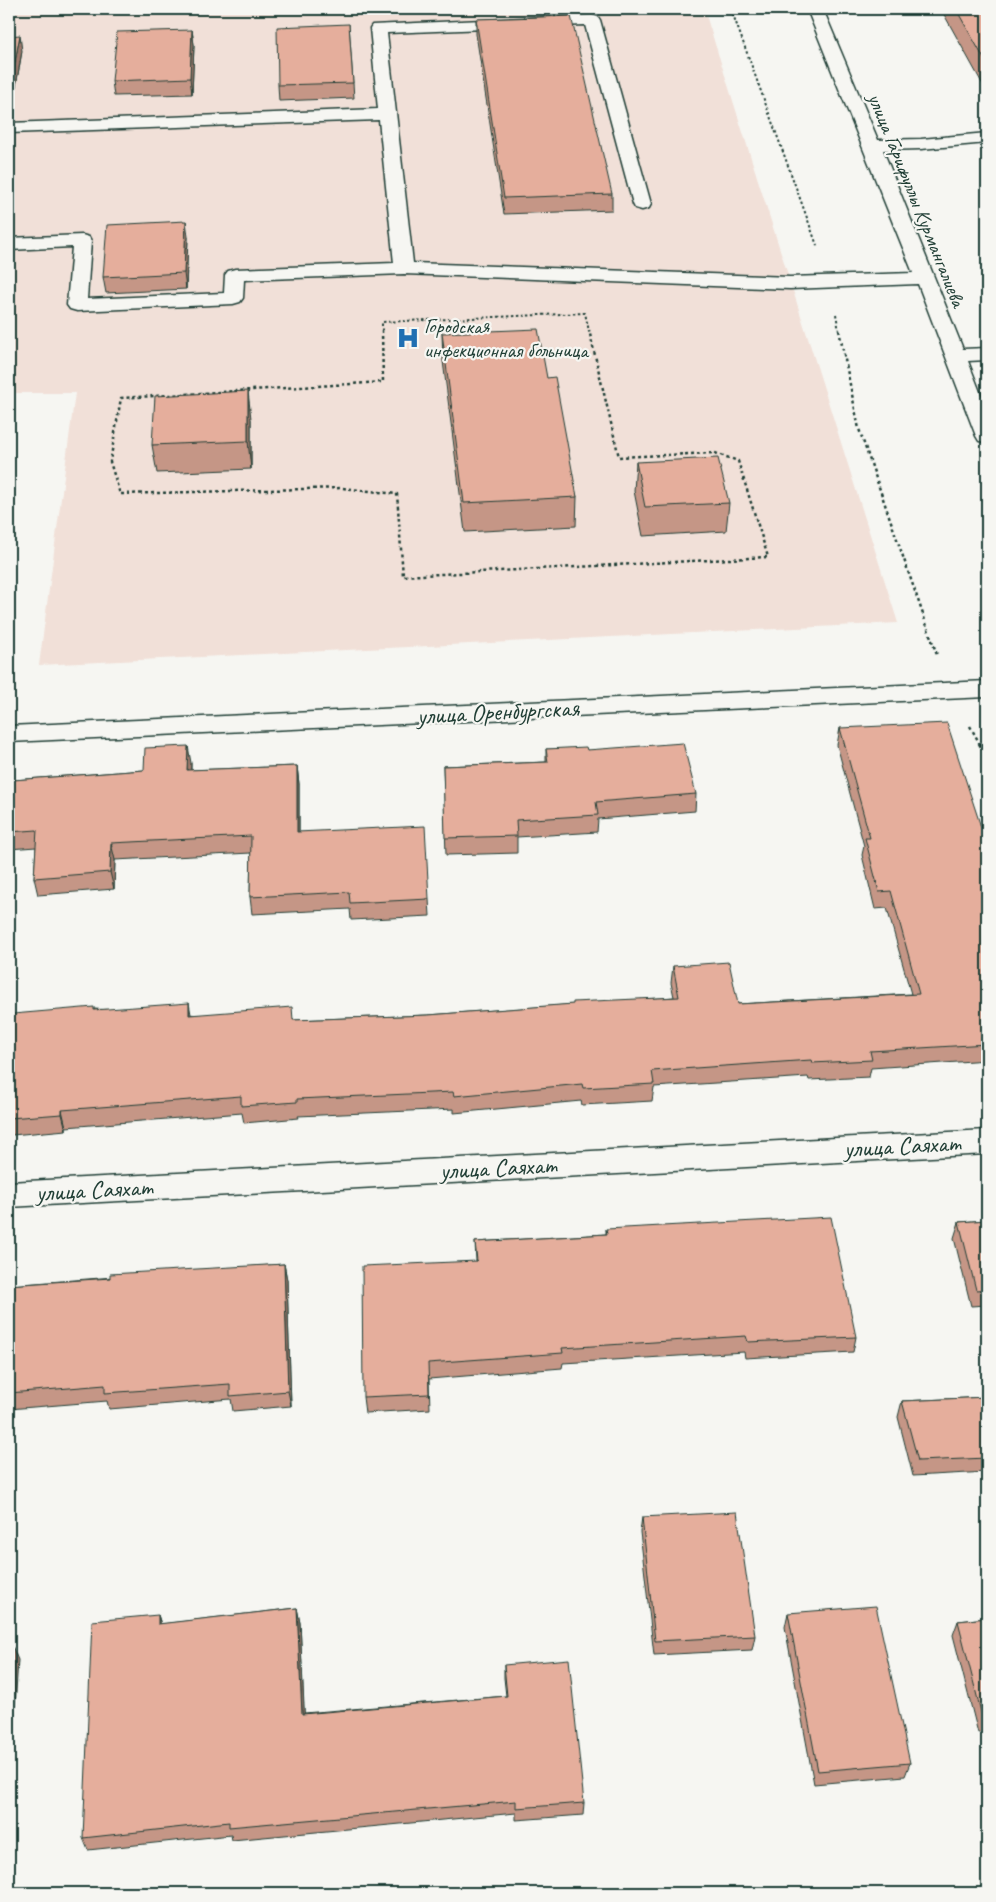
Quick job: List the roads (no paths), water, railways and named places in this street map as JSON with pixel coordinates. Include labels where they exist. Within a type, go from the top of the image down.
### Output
[{"type":"street","name":"улица Гарифуллы Курмангалиева","points":[[815,9],[872,145],[987,436]]},
{"type":"street","points":[[404,268],[378,28],[592,20],[642,204]]},
{"type":"street","points":[[9,128],[387,114]]},
{"type":"street","points":[[872,145],[921,144],[987,138]]},
{"type":"street","points":[[9,244],[82,241],[77,305],[234,298],[234,275],[404,268],[790,283],[924,278]]},
{"type":"street","points":[[955,355],[987,354]]},
{"type":"street","name":"улица Оренбургская","points":[[9,734],[987,689]]},
{"type":"street","name":"улица Саяхат","points":[[9,1194],[987,1142]]},
{"type":"place","name":"Городская инфекционная больница","points":[[408,338]]}]
